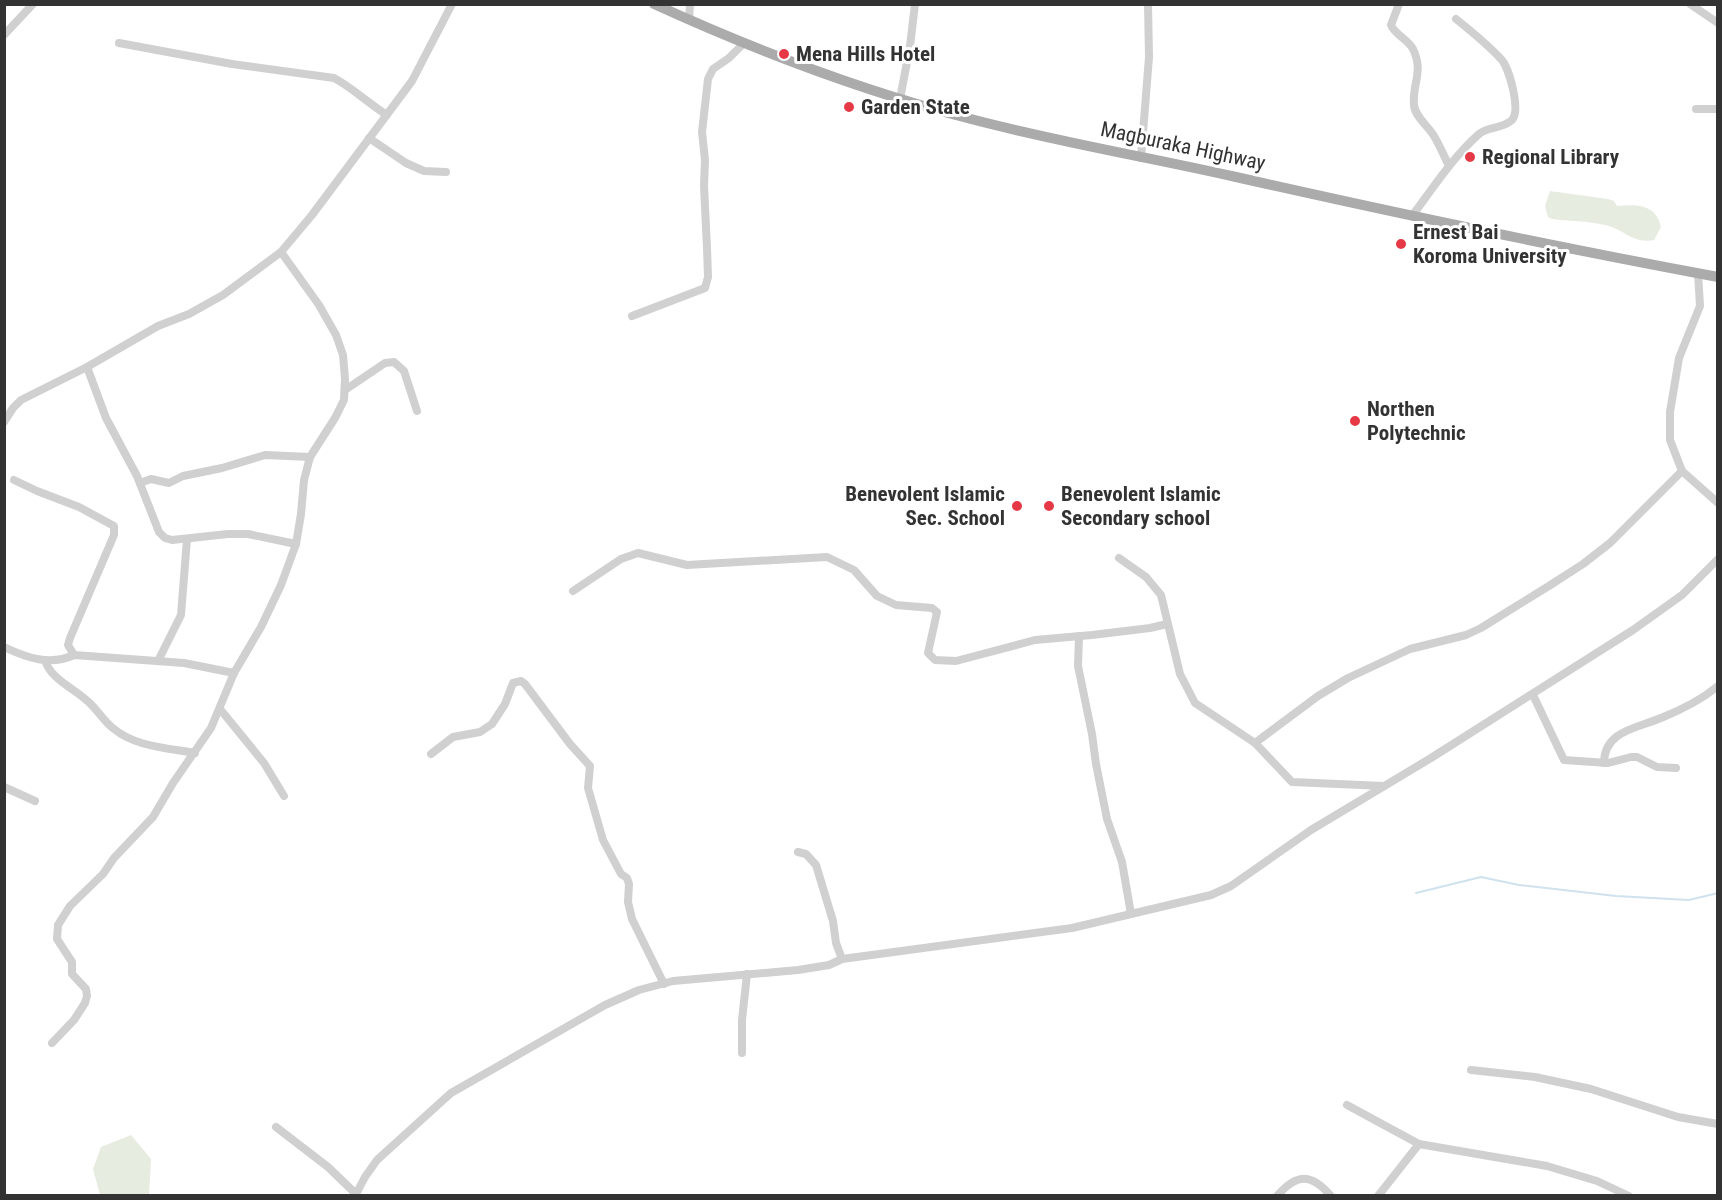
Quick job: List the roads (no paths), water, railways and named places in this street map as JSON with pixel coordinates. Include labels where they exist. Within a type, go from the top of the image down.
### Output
[{"type":"main road","name":"Magburaka Highway","points":[[654,4],[743,44],[859,87],[972,120],[1412,216],[1718,277]]},
{"type":"street","points":[[4,35],[33,4]]},
{"type":"street","points":[[4,422],[21,400],[87,367],[158,326],[189,314],[223,295],[280,252],[312,215],[412,81],[452,4]]},
{"type":"street","points":[[689,20],[690,4]]},
{"type":"street","points":[[900,99],[915,4]]},
{"type":"street","points":[[1141,158],[1149,57],[1148,4]]},
{"type":"street","points":[[1399,4],[1391,25],[1393,30],[1408,42],[1416,58],[1418,77],[1414,106],[1420,120],[1429,128],[1436,140],[1449,166]]},
{"type":"street","points":[[1690,4],[1718,23]]},
{"type":"street","points":[[1412,216],[1449,166],[1481,132],[1506,124],[1514,118],[1516,112],[1514,95],[1502,60],[1456,20]]},
{"type":"street","points":[[119,43],[232,64],[334,78],[387,115]]},
{"type":"street","points":[[632,316],[705,288],[708,277],[705,160],[702,132],[708,79],[712,69],[729,58],[743,44]]},
{"type":"street","points":[[1696,109],[1718,110]]},
{"type":"street","points":[[369,138],[406,163],[424,171],[446,171]]},
{"type":"street","points":[[52,1043],[74,1020],[87,996],[86,989],[72,974],[72,962],[57,939],[58,925],[69,906],[104,874],[114,858],[153,817],[173,783],[195,753],[220,708],[234,673],[261,627],[281,585],[296,544],[304,480],[310,457],[344,400],[344,355],[336,335],[319,305],[280,252]]},
{"type":"street","points":[[1698,273],[1700,306],[1679,358],[1670,412],[1670,440],[1682,471],[1718,503]]},
{"type":"street","points":[[345,390],[385,363],[394,362],[404,371],[417,411]]},
{"type":"street","points":[[87,367],[106,417],[140,483],[159,532],[165,538],[172,540],[248,534],[296,544]]},
{"type":"street","points":[[140,483],[151,479],[169,483],[183,476],[222,468],[265,455],[310,457]]},
{"type":"street","points":[[1255,743],[1318,696],[1348,678],[1410,649],[1466,635],[1482,628],[1552,584],[1610,543],[1682,471]]},
{"type":"street","points":[[14,480],[79,507],[114,526],[114,535],[70,638],[68,645],[74,655]]},
{"type":"street","points":[[158,661],[180,615],[188,539]]},
{"type":"street","points":[[573,591],[621,560],[638,553],[687,565],[826,557],[854,570],[877,596],[896,605],[932,608],[937,612],[928,653],[935,660],[956,661],[1035,640],[1150,628],[1167,624]]},
{"type":"street","points":[[1119,558],[1146,577],[1161,595],[1180,674],[1196,703],[1255,743],[1292,782],[1385,786]]},
{"type":"street","points":[[276,1127],[328,1167],[356,1194],[377,1160],[451,1093],[605,1005],[639,990],[664,984],[805,969],[830,965],[842,959],[1072,928],[1211,895],[1231,886],[1311,831],[1533,694],[1654,615],[1682,595],[1718,559]]},
{"type":"street","points":[[1079,636],[1078,666],[1096,764],[1107,819],[1122,862],[1131,914]]},
{"type":"street","points":[[4,646],[25,657],[45,660],[62,660],[74,655],[184,663],[234,673]]},
{"type":"street","points":[[45,660],[50,672],[87,700],[116,731],[146,744],[195,753]]},
{"type":"street","points":[[432,754],[453,737],[480,732],[492,724],[513,683],[521,681],[525,684],[590,765],[588,788],[603,840],[621,874],[627,878],[628,902],[632,919],[664,984]]},
{"type":"street","points":[[1604,763],[1606,748],[1624,732],[1697,700],[1718,686]]},
{"type":"street","points":[[1533,694],[1564,760],[1614,763],[1624,758],[1637,757],[1657,767],[1676,768]]},
{"type":"street","points":[[220,708],[264,763],[284,796]]},
{"type":"street","points":[[4,788],[35,801]]},
{"type":"street","points":[[798,852],[806,854],[816,865],[842,959]]},
{"type":"street","points":[[742,1053],[742,1020],[747,974]]},
{"type":"street","points":[[1471,1071],[1535,1077],[1591,1089],[1678,1117],[1718,1124]]},
{"type":"street","points":[[1347,1105],[1419,1144],[1547,1166],[1597,1181],[1629,1196]]},
{"type":"street","points":[[1378,1196],[1419,1144]]},
{"type":"street","points":[[1277,1196],[1297,1179],[1309,1179],[1321,1184],[1331,1196]]},
{"type":"waterway","points":[[1416,893],[1481,877],[1519,885],[1616,896],[1689,900],[1718,893]]},
{"type":"place","name":"Mena Hills Hotel","points":[[784,54]]},
{"type":"place","name":"Garden State","points":[[849,107]]},
{"type":"place","name":"Regional Library","points":[[1470,157]]},
{"type":"place","name":"Ernest Bai Koroma University","points":[[1401,244]]},
{"type":"place","name":"Northen Polytechnic","points":[[1355,421]]},
{"type":"place","name":"Benevolent Islamic Sec. School","points":[[1017,506]]},
{"type":"place","name":"Benevolent Islamic Secondary school","points":[[1049,506]]}]
